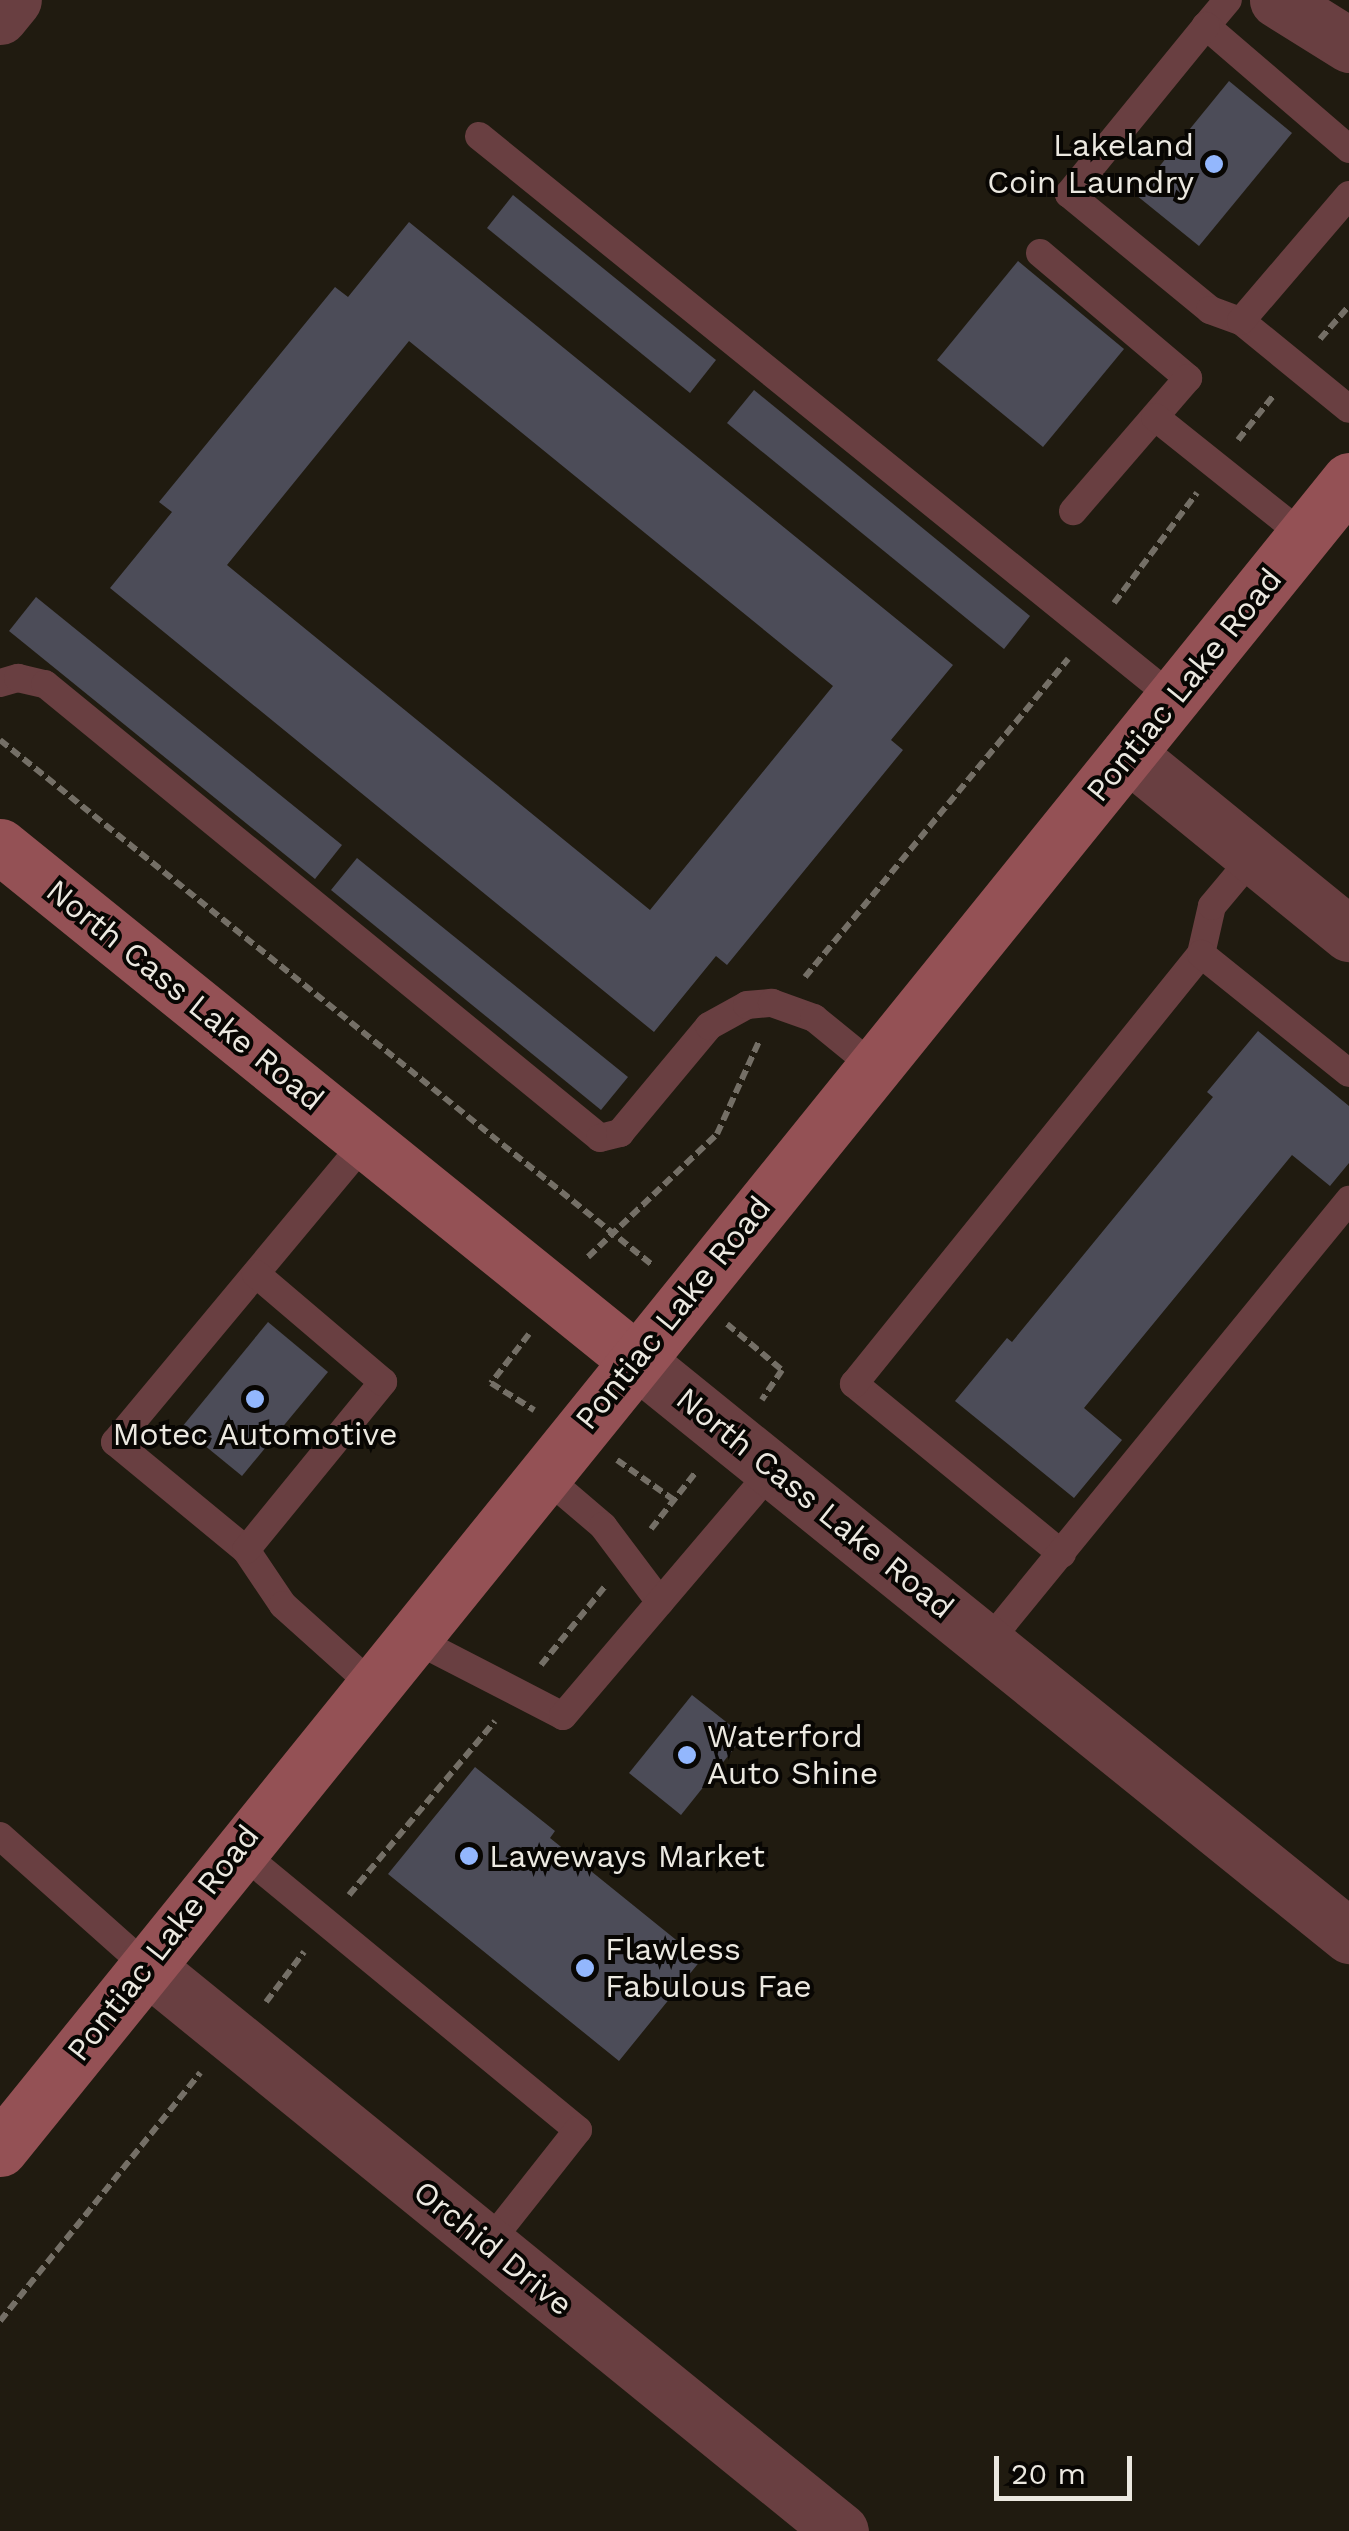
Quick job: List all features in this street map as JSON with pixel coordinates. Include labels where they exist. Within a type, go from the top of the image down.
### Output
[{"type":"main road","name":"Pontiac Lake Road","points":[[0,2149],[237,1849],[1349,480]]},
{"type":"main road","name":"North Cass Lake Road","points":[[0,846],[636,1360]]},
{"type":"street","points":[[0,17],[14,0]]},
{"type":"street","points":[[1128,754],[1349,934]]},
{"type":"street","name":"North Cass Lake Road","points":[[636,1360],[1349,1936]]},
{"type":"street","name":"Orchid Drive","points":[[145,1965],[841,2531]]},
{"type":"lane","points":[[1228,0],[1068,194],[1210,310],[1241,321],[1349,410]]},
{"type":"lane","points":[[1206,26],[1349,149]]},
{"type":"lane","points":[[479,136],[1172,698]]},
{"type":"lane","points":[[1241,321],[1349,195]]},
{"type":"lane","points":[[1040,252],[1188,378],[1074,511]]},
{"type":"lane","points":[[1155,417],[1304,536]]},
{"type":"lane","points":[[0,683],[18,678],[44,684],[600,1138],[620,1133],[720,1016],[760,1003],[783,1006],[814,1018],[874,1067]]},
{"type":"lane","points":[[1062,1554],[854,1384],[1201,954],[1212,906],[1254,856]]},
{"type":"lane","points":[[1201,954],[1349,1073]]},
{"type":"lane","points":[[366,1140],[115,1442],[246,1550],[283,1604],[372,1684]]},
{"type":"lane","points":[[988,1642],[1349,1200]]},
{"type":"lane","points":[[246,1550],[383,1382],[256,1274]]},
{"type":"lane","points":[[410,1637],[563,1716],[773,1470]]},
{"type":"lane","points":[[542,1474],[603,1526],[660,1602]]},
{"type":"lane","points":[[0,1836],[145,1965]]},
{"type":"lane","points":[[237,1849],[578,2130],[488,2244]]},
{"type":"path","points":[[596,1248],[608,1232],[717,1134],[763,1032],[1091,632],[1217,466],[1349,306]]},
{"type":"path","points":[[0,740],[627,1245]]},
{"type":"path","points":[[750,1342],[782,1370],[763,1399]]},
{"type":"path","points":[[512,1357],[491,1383],[514,1398]]},
{"type":"path","points":[[642,1474],[674,1500]]},
{"type":"building","name":"Lakeland Coin Laundry","points":[[1229,81],[1292,133],[1199,246],[1136,195]]},
{"type":"building","points":[[513,195],[716,360],[690,393],[487,228]]},
{"type":"building","points":[[409,222],[953,665],[891,740],[903,750],[727,965],[716,956],[654,1032],[110,588],[172,512],[159,502],[335,287],[348,297]],"holes":[[[409,341],[833,686],[650,910],[227,565]]]},
{"type":"building","points":[[1018,261],[1124,349],[1043,447],[937,360]]},
{"type":"building","points":[[754,390],[1030,616],[1004,649],[727,423]]},
{"type":"building","points":[[36,597],[342,845],[315,879],[9,631]]},
{"type":"building","points":[[357,858],[628,1077],[601,1110],[331,890]]},
{"type":"building","points":[[1258,1031],[1349,1106],[1349,1163],[1330,1186],[1292,1155],[1084,1408],[1122,1440],[1074,1498],[955,1401],[1007,1338],[1012,1342],[1213,1097],[1207,1092]]},
{"type":"building","name":"Motec Automotive","points":[[268,1322],[328,1372],[242,1476],[182,1427]]},
{"type":"building","name":"Waterford Auto Shine","points":[[692,1695],[744,1736],[681,1815],[629,1773]]},
{"type":"building","points":[[475,1767],[555,1831],[550,1838],[701,1960],[619,2061],[388,1874]]},
{"type":"place","name":"Lakeland Coin Laundry","points":[[1214,164]]},
{"type":"place","name":"Motec Automotive","points":[[255,1399]]},
{"type":"place","name":"Waterford Auto Shine","points":[[687,1755]]},
{"type":"place","name":"Laweways Market","points":[[469,1856]]},
{"type":"place","name":"Flawless Fabulous Fae","points":[[585,1968]]}]
